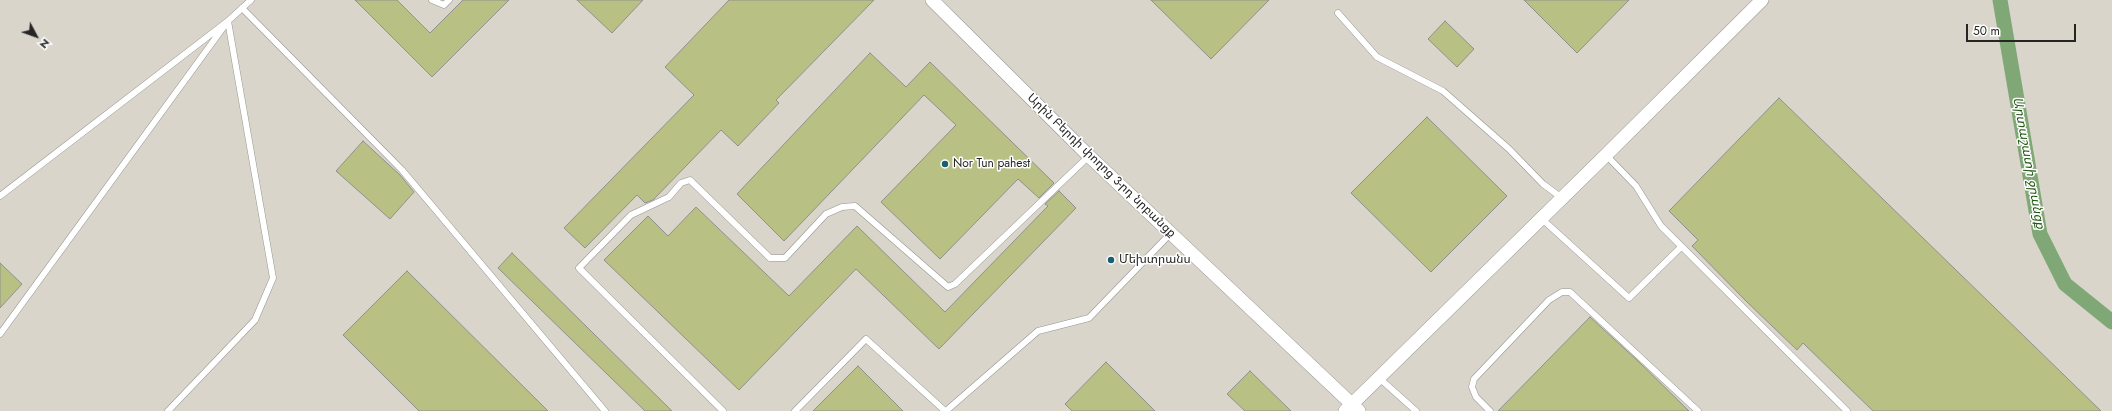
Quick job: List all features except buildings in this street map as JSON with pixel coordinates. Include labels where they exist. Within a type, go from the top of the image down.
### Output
[{"type":"street","name":"Արին Բերդի փողոց 3-րդ նրբանցք","points":[[932,0],[1089,156],[1171,233],[1352,409]]},
{"type":"street","points":[[1352,409],[1378,377],[1542,219],[1762,0]]},
{"type":"lane","points":[[0,196],[228,21],[251,0]]},
{"type":"lane","points":[[432,0],[444,5],[448,0]]},
{"type":"lane","points":[[242,8],[402,170],[605,411]]},
{"type":"lane","points":[[1338,12],[1377,57],[1444,91],[1508,149],[1543,184],[1562,198]]},
{"type":"lane","points":[[0,334],[228,21]]},
{"type":"lane","points":[[168,411],[255,320],[272,278],[228,21]]},
{"type":"lane","points":[[1606,155],[1636,186],[1660,226],[1847,411]]},
{"type":"lane","points":[[723,411],[579,268],[631,215],[668,197],[681,183],[690,180],[770,258],[785,258],[826,214],[842,207],[855,206],[938,280],[948,286],[956,284],[1089,156]]},
{"type":"lane","points":[[1542,219],[1629,298],[1681,247]]},
{"type":"lane","points":[[795,411],[866,339],[945,411],[1038,331],[1089,318],[1171,233]]},
{"type":"lane","points":[[1490,411],[1476,397],[1472,386],[1474,379],[1549,300],[1562,292],[1570,292],[1698,411]]},
{"type":"lane","points":[[1378,377],[1416,411]]},
{"type":"shaded area","points":[[0,0],[2112,0],[2112,411],[0,411]]},
{"type":"waterway","name":"Արտաշատի ջրանցք","points":[[2000,0],[2040,234],[2065,284],[2112,322]]},
{"type":"place","name":"Nor Tun pahest","points":[[945,164]]},
{"type":"place","name":"Մեխտրանս","points":[[1111,260]]}]
